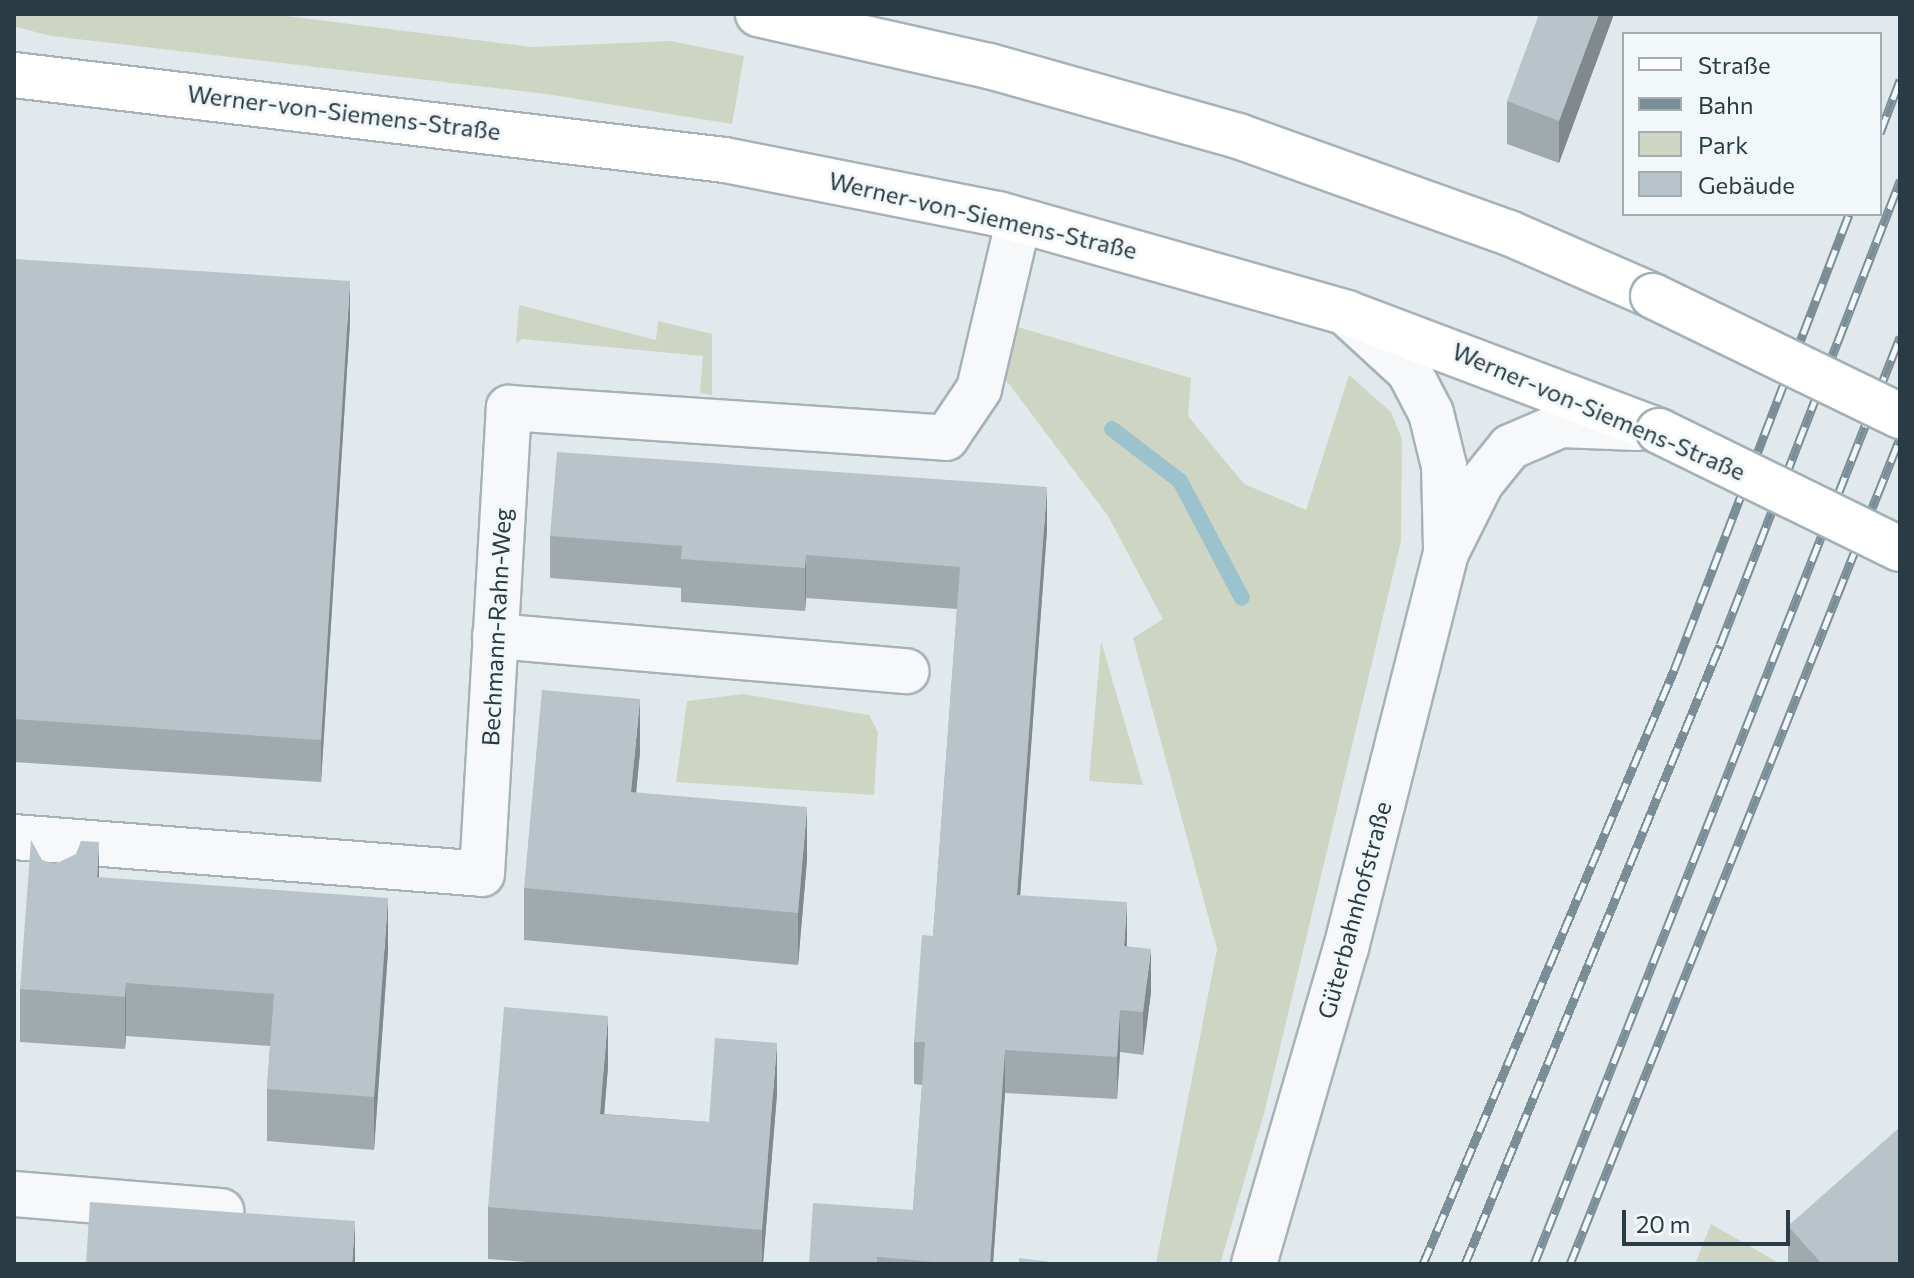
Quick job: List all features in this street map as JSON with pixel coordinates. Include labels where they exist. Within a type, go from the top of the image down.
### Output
[{"type":"main road","points":[[758,14],[989,66],[1363,179],[1653,296],[1900,416]]},
{"type":"main road","name":"Werner-von-Siemens-Straße","points":[[14,75],[725,160],[998,214],[1347,313],[1659,431],[1900,549]]},
{"type":"street","name":"Bechmann-Rahn-Weg","points":[[14,837],[58,860],[482,874],[509,408],[946,438],[979,389],[1015,236]]},
{"type":"street","name":"Güterbahnhofstraße","points":[[1347,313],[1409,371],[1431,413],[1444,466],[1446,553]]},
{"type":"street","name":"Güterbahnhofstraße","points":[[1254,1264],[1346,948],[1446,553],[1495,462],[1534,433],[1603,423],[1659,431]]},
{"type":"street","points":[[495,636],[907,671]]},
{"type":"street","points":[[14,1194],[221,1211]]},
{"type":"green space","points":[[14,14],[271,14],[531,47],[671,41],[744,56],[732,124],[546,94],[51,36],[16,27]]},
{"type":"green space","points":[[519,305],[656,340],[658,321],[712,334],[712,395],[700,393],[703,356],[522,339],[516,344]]},
{"type":"green space","points":[[1014,326],[1191,378],[1188,416],[1244,484],[1306,510],[1349,375],[1391,412],[1402,439],[1401,541],[1265,1110],[1220,1264],[1156,1264],[1217,949],[1133,638],[1163,619],[1108,516],[1003,376]]},
{"type":"green space","points":[[1101,641],[1143,785],[1089,781]]},
{"type":"green space","points":[[743,694],[869,715],[878,732],[874,795],[676,782],[687,701]]},
{"type":"green space","points":[[1711,1224],[1781,1264],[1695,1264]]},
{"type":"building","points":[[1539,14],[1599,14],[1559,121],[1507,101]]},
{"type":"building","points":[[14,259],[350,281],[321,740],[14,719]]},
{"type":"building","points":[[557,452],[1047,487],[1017,895],[1127,902],[1124,946],[1151,949],[1143,1012],[1120,1010],[1117,1057],[1005,1050],[990,1264],[877,1257],[877,1264],[809,1264],[813,1203],[913,1210],[925,1042],[914,1042],[922,935],[933,936],[960,567],[806,555],[805,568],[681,559],[682,546],[550,536]]},
{"type":"building","points":[[542,690],[640,699],[631,792],[807,807],[798,913],[524,888]]},
{"type":"building","points":[[31,840],[42,860],[55,864],[76,854],[81,841],[99,842],[97,877],[388,898],[374,1097],[267,1089],[274,994],[126,983],[125,997],[20,989]]},
{"type":"building","points":[[504,1007],[608,1016],[600,1114],[709,1122],[715,1038],[777,1043],[762,1230],[488,1207]]},
{"type":"building","points":[[1900,1127],[1900,1264],[1822,1264],[1788,1226]]},
{"type":"building","points":[[90,1202],[355,1221],[352,1264],[86,1264]]},
{"type":"building","points":[[1019,1258],[1067,1264],[1019,1264]]},
{"type":"waterway","points":[[1112,429],[1180,481],[1242,598]]},
{"type":"railway","points":[[1882,128],[1900,80]]},
{"type":"railway","points":[[1465,1264],[1720,645],[1900,180]]},
{"type":"railway","points":[[1423,1264],[1674,670],[1848,216]]},
{"type":"railway","points":[[1534,1264],[1900,337]]},
{"type":"railway","points":[[1570,1264],[1900,438]]}]
